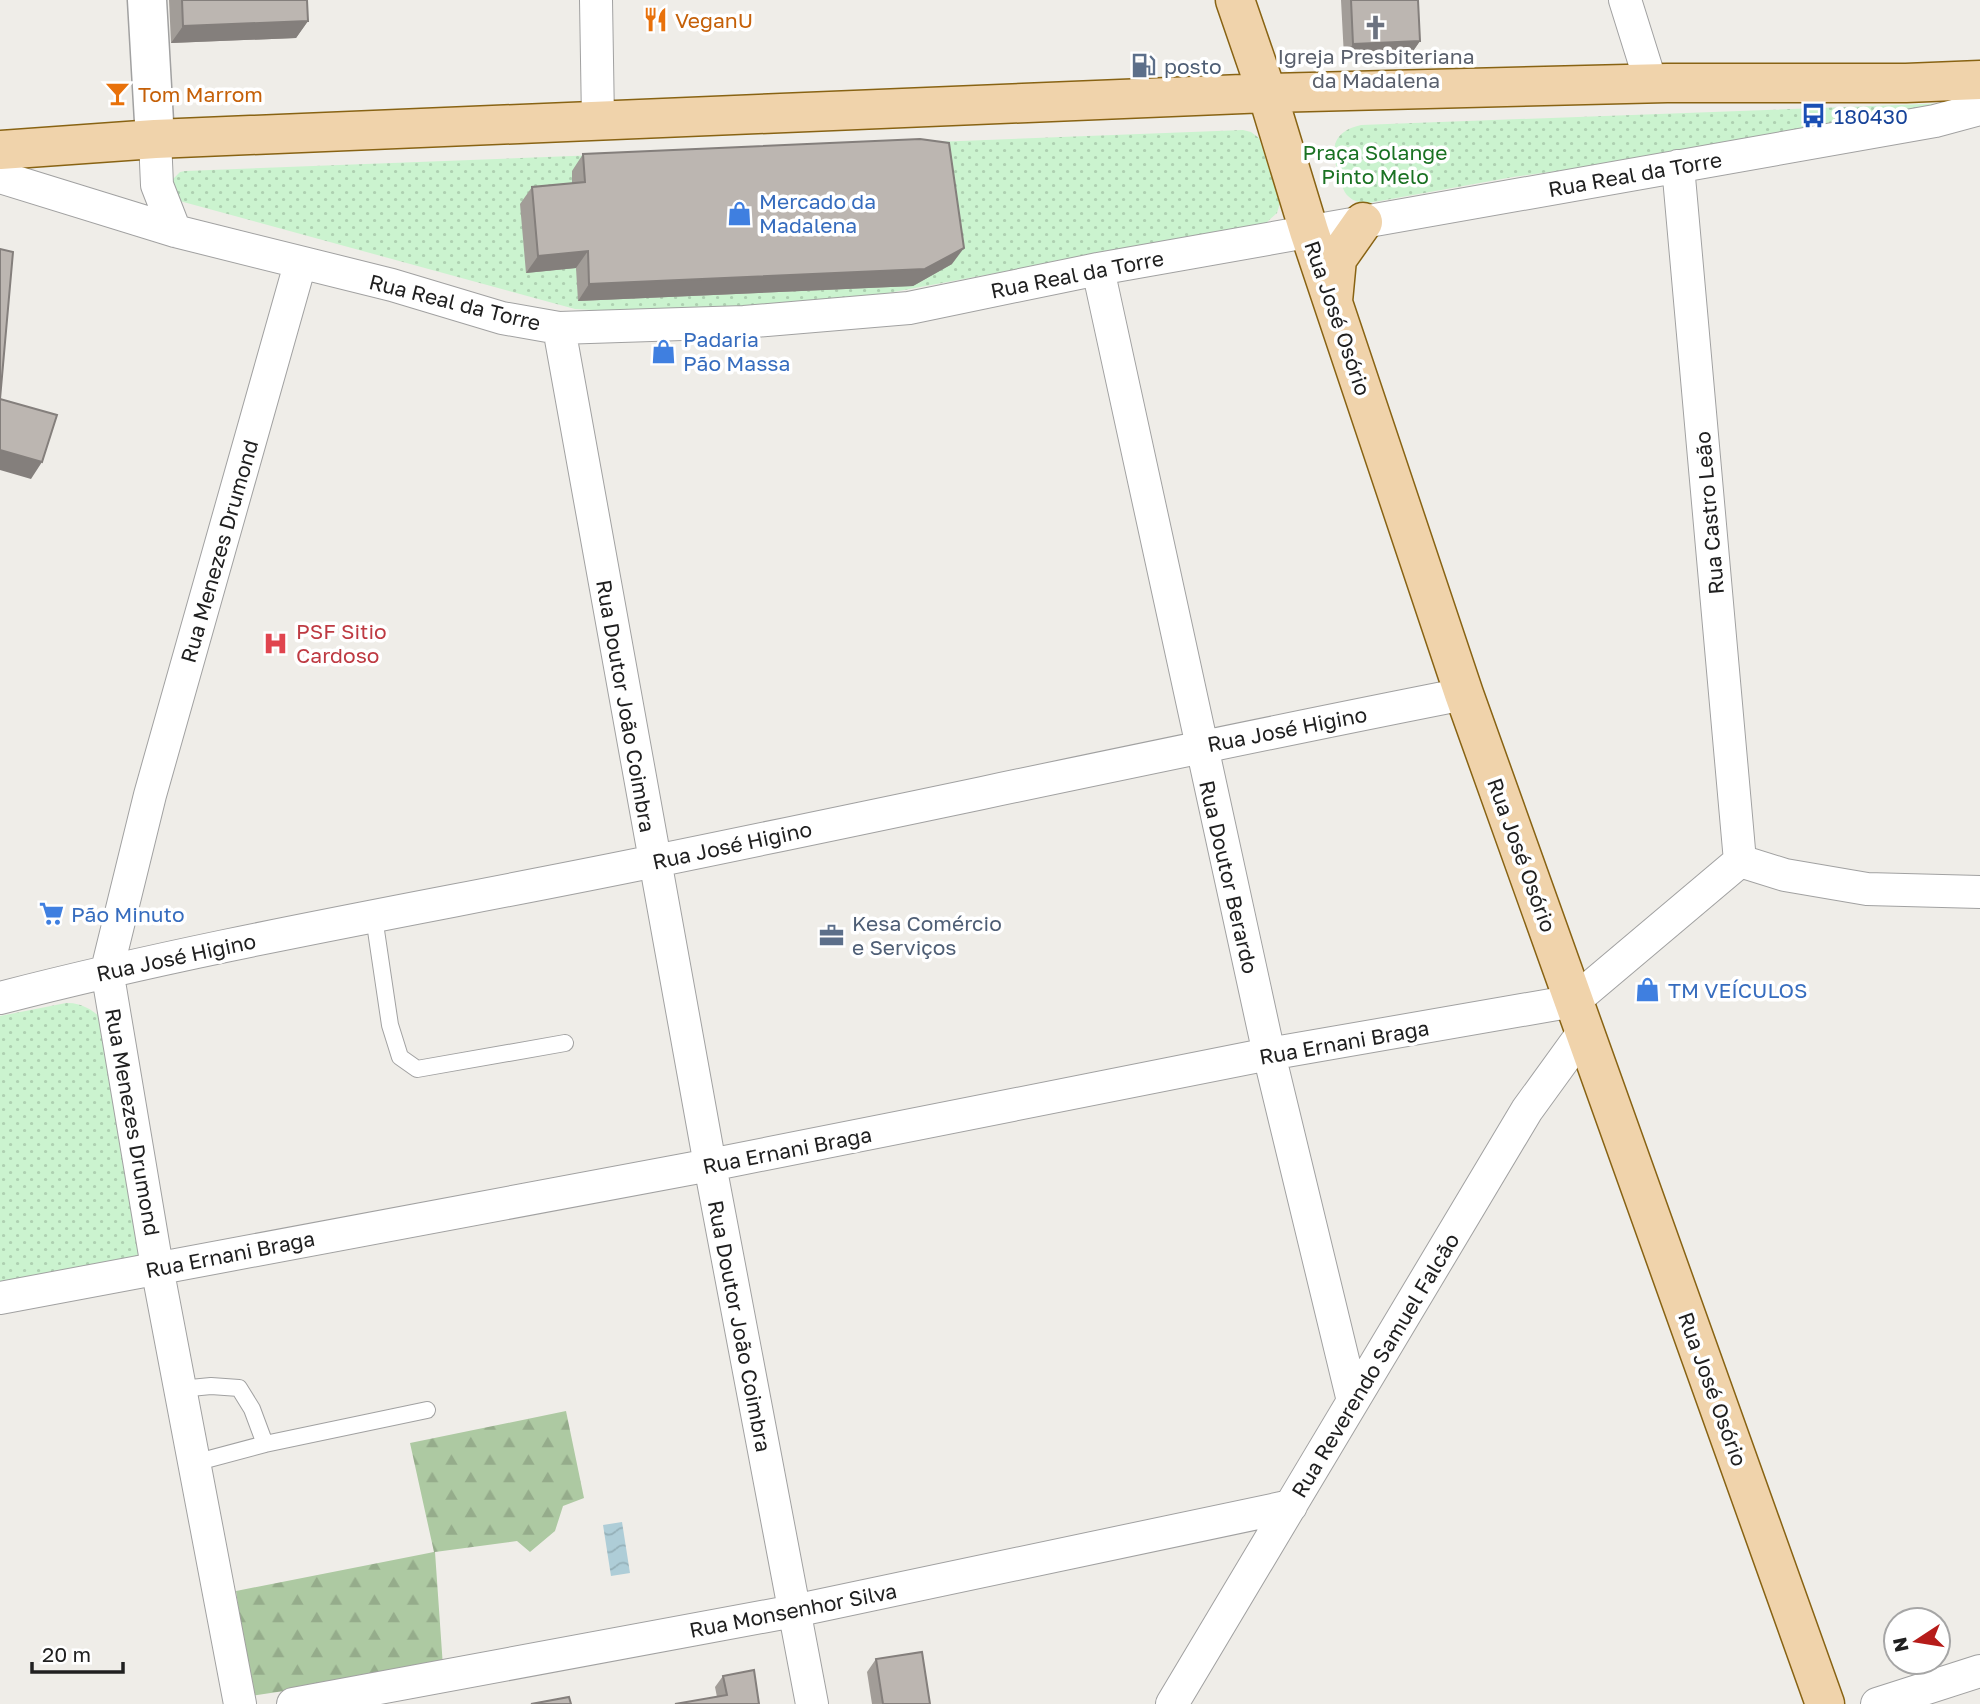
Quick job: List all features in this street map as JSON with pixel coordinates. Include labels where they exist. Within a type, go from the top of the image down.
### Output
[{"type":"main road","name":"Rua José Osório","points":[[1235,0],[1267,93],[1309,231],[1464,694],[1825,1704]]},
{"type":"main road","points":[[0,150],[155,139],[1267,93],[1651,83],[1906,83],[1980,80]]},
{"type":"main road","points":[[1333,303],[1337,259],[1363,222]]},
{"type":"street","points":[[147,0],[157,185],[176,231]]},
{"type":"street","points":[[596,0],[598,120]]},
{"type":"street","points":[[1625,0],[1651,83]]},
{"type":"street","name":"Rua Real da Torre","points":[[0,177],[176,231],[392,285],[502,318],[559,328],[744,322],[909,308],[1098,269],[1935,121],[1980,109]]},
{"type":"street","name":"Rua Castro Leão","points":[[1678,166],[1740,861]]},
{"type":"street","name":"Rua Menezes Drumond","points":[[240,1704],[157,1267],[107,970],[150,795],[300,264]]},
{"type":"street","name":"Rua Doutor Berardo","points":[[1098,269],[1269,1054],[1353,1401]]},
{"type":"street","name":"Rua Doutor João Coimbra","points":[[559,328],[654,861],[812,1704]]},
{"type":"street","name":"Rua José Higino","points":[[0,998],[107,970],[654,861],[1200,746],[1464,694]]},
{"type":"street","points":[[1740,861],[1785,876],[1867,889],[1980,892]]},
{"type":"street","name":"Rua Reverendo Samuel Falcão","points":[[1172,1704],[1527,1111],[1580,1016],[1740,861]]},
{"type":"street","name":"Rua Ernani Braga","points":[[0,1298],[710,1165],[1269,1054],[1580,1016]]},
{"type":"street","name":"Rua Monsenhor Silva","points":[[293,1704],[794,1611],[1291,1506]]},
{"type":"street","points":[[1877,1704],[1980,1671]]},
{"type":"lane","points":[[374,917],[390,1025],[400,1057],[417,1069],[565,1043]]},
{"type":"lane","points":[[180,1389],[211,1386],[239,1388],[252,1409],[265,1444]]},
{"type":"lane","points":[[194,1463],[265,1444],[427,1410]]},
{"type":"green space","name":"Praça Solange Pinto Melo","points":[[1980,102],[1667,156],[1513,177],[1369,203],[1355,201],[1346,194],[1334,151],[1343,132],[1361,125]]},
{"type":"green space","name":"Praça Solange Pinto Melo","points":[[1243,130],[1259,138],[1280,203],[1277,213],[1266,223],[834,303],[611,311],[575,309],[176,200],[171,181],[185,171]]},
{"type":"green space","points":[[66,1003],[85,1007],[101,1018],[142,1248],[135,1260],[0,1290],[0,1016]]},
{"type":"green space","points":[[566,1411],[584,1498],[563,1506],[555,1531],[530,1552],[517,1541],[435,1552],[443,1667],[251,1696],[236,1591],[434,1552],[410,1443]]},
{"type":"water","points":[[622,1522],[630,1573],[611,1576],[603,1525]]},
{"type":"building","points":[[182,0],[307,0],[308,21],[183,26]]},
{"type":"building","name":"Igreja Presbiteriana da Madalena","points":[[1351,0],[1418,0],[1420,41],[1353,44]]},
{"type":"building","name":"Mercado da Madalena","points":[[920,139],[949,143],[964,248],[925,269],[589,284],[588,251],[538,256],[532,187],[585,182],[583,154]]},
{"type":"building","points":[[0,249],[13,252],[0,399]]},
{"type":"building","points":[[0,399],[57,415],[42,462],[0,450]]},
{"type":"building","points":[[922,1652],[930,1704],[883,1704],[876,1659]]},
{"type":"building","points":[[754,1670],[759,1704],[675,1704],[727,1695],[723,1676]]},
{"type":"building","points":[[569,1697],[571,1704],[531,1704]]},
{"type":"place","name":"VeganU","points":[[655,20]]},
{"type":"place","name":"Igreja Presbiteriana da Madalena","points":[[1376,27]]},
{"type":"place","name":"posto","points":[[1144,66]]},
{"type":"place","name":"Tom Marrom","points":[[118,94]]},
{"type":"place","name":"180430","points":[[1814,116]]},
{"type":"place","name":"Mercado da Madalena","points":[[739,213]]},
{"type":"place","name":"Padaria Pão Massa","points":[[663,351]]},
{"type":"place","name":"PSF Sitio Cardoso","points":[[276,643]]},
{"type":"place","name":"Pão Minuto","points":[[51,914]]},
{"type":"place","name":"Kesa Comércio e Serviços","points":[[832,935]]},
{"type":"place","name":"TM VEÍCULOS","points":[[1648,990]]}]
